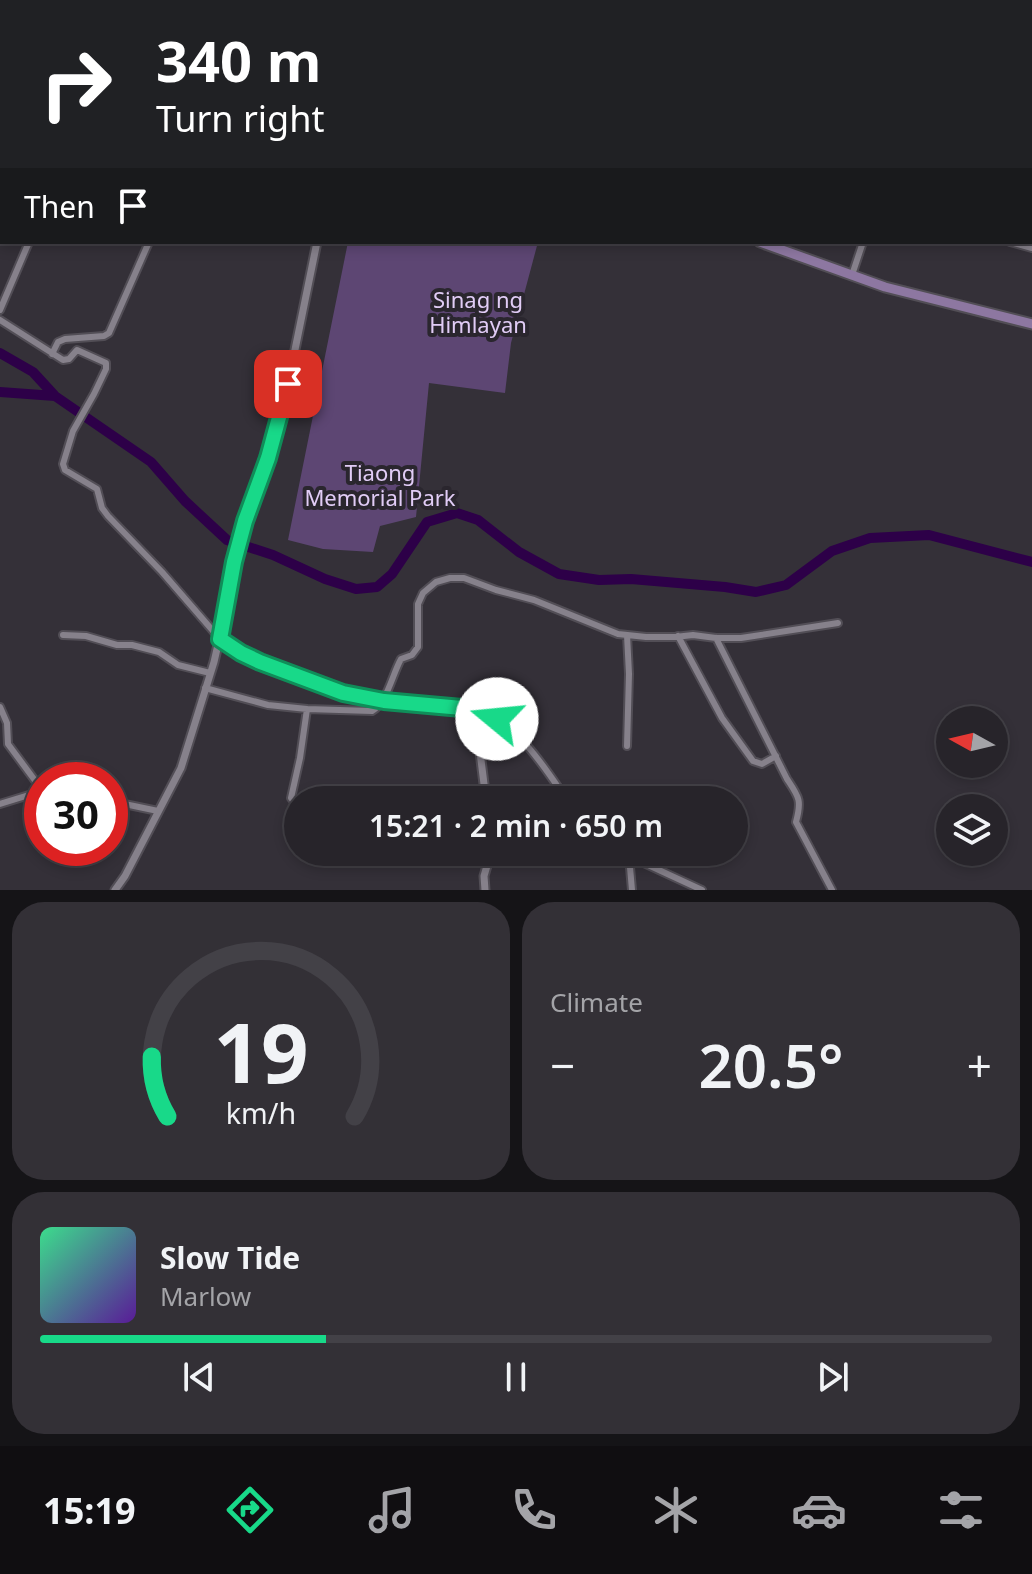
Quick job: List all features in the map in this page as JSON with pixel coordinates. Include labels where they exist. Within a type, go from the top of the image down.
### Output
[{"type":"main road","points":[[766,244],[885,287],[1032,324]]},
{"type":"street","points":[[1,307],[28,244]]},
{"type":"street","points":[[52,354],[58,342],[65,339],[109,333],[148,244]]},
{"type":"street","points":[[115,890],[181,768],[220,639],[245,521],[268,458],[288,384],[317,244]]},
{"type":"street","points":[[852,275],[862,244]]},
{"type":"street","points":[[0,320],[67,361],[74,351],[81,351],[106,363],[106,369],[73,431],[63,464],[65,470],[97,489],[102,508],[108,516],[220,639],[241,653],[343,693],[384,701],[462,708],[485,714],[507,726],[530,748],[557,786]]},
{"type":"street","points":[[205,688],[268,705],[372,711],[384,701],[401,659],[412,655],[418,647],[418,604],[423,593],[436,582],[450,578],[464,578],[534,600],[618,634],[741,638],[838,623]]},
{"type":"street","points":[[63,635],[132,645],[159,652],[178,665],[210,673]]},
{"type":"street","points":[[627,635],[627,746]]},
{"type":"street","points":[[678,636],[722,718],[753,761],[762,764],[776,756]]},
{"type":"street","points":[[716,638],[800,800],[796,822],[832,890]]},
{"type":"street","points":[[0,707],[7,723],[8,744],[24,766]]},
{"type":"street","points":[[294,786],[307,709]]},
{"type":"street","points":[[484,786],[479,744],[485,714]]},
{"type":"street","points":[[0,804],[24,796]]},
{"type":"street","points":[[128,805],[158,811]]},
{"type":"street","points":[[485,890],[487,866]]},
{"type":"street","points":[[630,866],[632,890]]},
{"type":"street","points":[[650,866],[702,890]]},
{"type":"green space","points":[[348,244],[537,244],[511,343],[505,393],[429,383],[416,517],[380,526],[373,552],[323,549],[288,540]]},
{"type":"waterway","points":[[0,353],[33,372],[55,396],[151,462],[185,501],[227,540],[356,589],[377,587],[392,574],[427,522],[457,513],[478,520],[519,552],[559,574],[599,580],[631,579],[756,592],[786,585],[832,551],[870,538],[929,535],[1032,562]]},
{"type":"waterway","points":[[0,392],[55,396]]},
{"type":"route","points":[[288,384],[234,562],[220,639],[260,662],[343,693],[384,701],[475,710],[497,719]]},
{"type":"park label","name":"Sinag ng Himlayan","points":[[478,312]]},
{"type":"park label","name":"Tiaong Memorial Park","points":[[380,484]]}]
